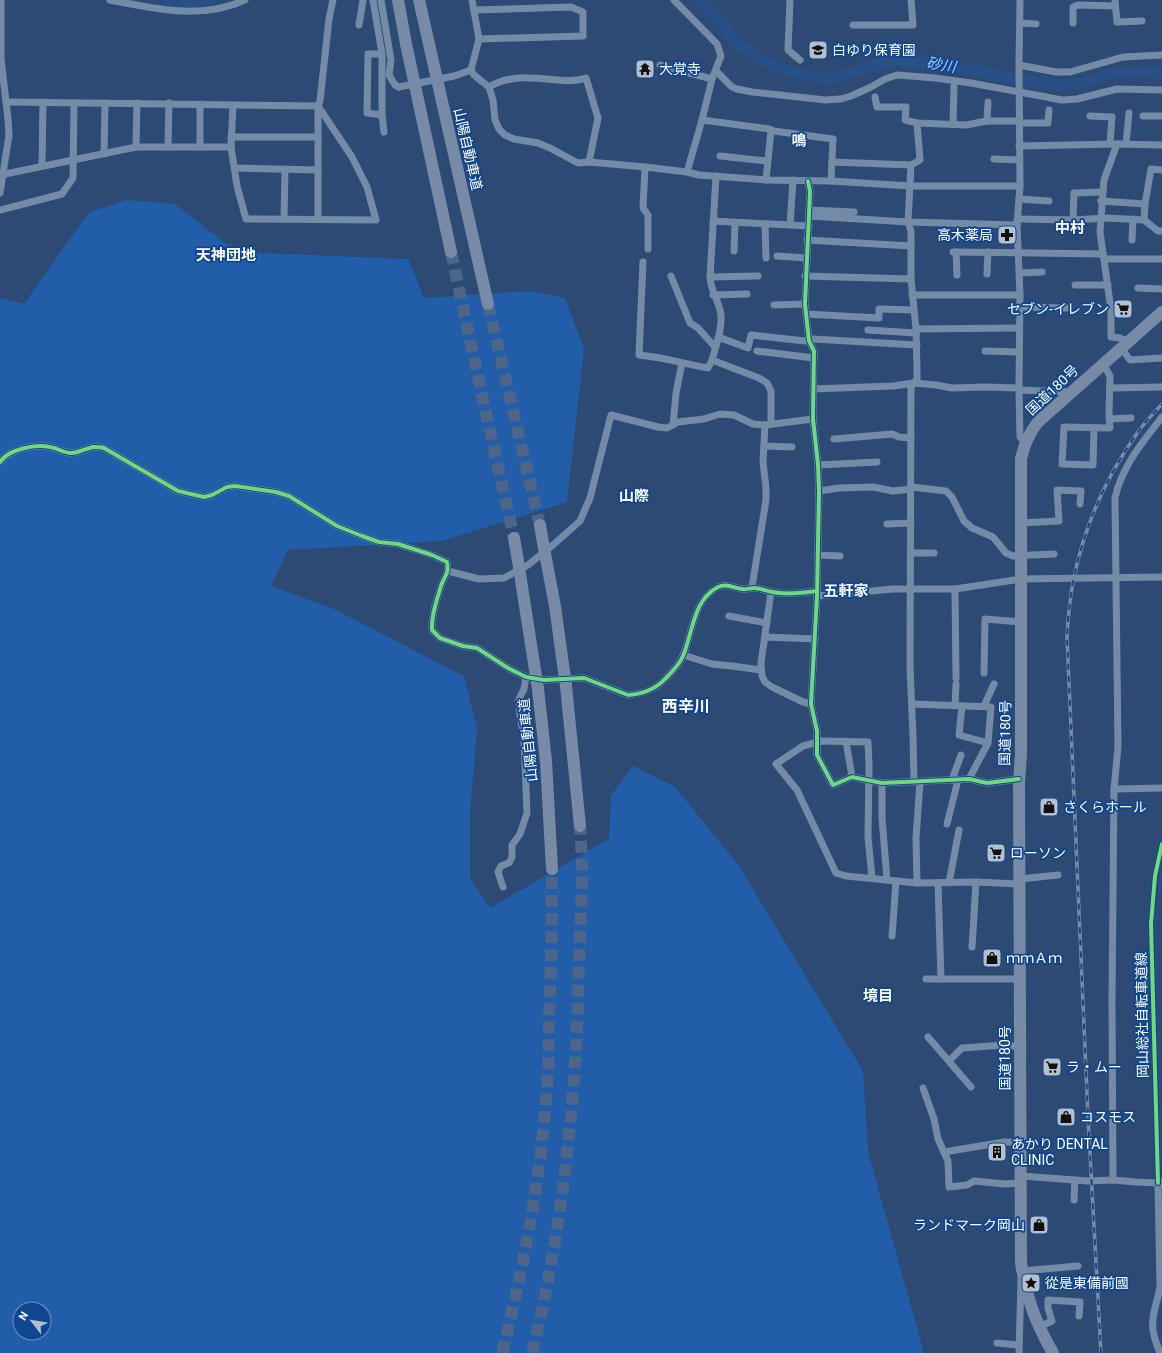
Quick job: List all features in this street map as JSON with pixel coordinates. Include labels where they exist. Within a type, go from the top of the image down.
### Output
[{"type":"highway","points":[[398,0],[406,44],[452,252]]},
{"type":"highway","name":"山陽自動車道","points":[[419,0],[488,304]]},
{"type":"highway","name":"国道180号","points":[[1053,1353],[1039,1327],[1026,1292],[1022,1267],[1020,1047],[1021,459],[1025,442],[1038,422],[1162,312]]},
{"type":"highway","points":[[540,525],[555,606],[566,686],[580,826]]},
{"type":"highway","name":"山陽自動車道","points":[[514,538],[538,688],[546,761],[552,869]]},
{"type":"street","points":[[0,192],[1,175],[9,135],[7,102],[2,81],[1,0]]},
{"type":"street","points":[[110,0],[171,11],[188,12],[208,11],[245,0]]},
{"type":"street","points":[[318,219],[318,106],[320,101],[329,19],[333,0]]},
{"type":"street","points":[[359,25],[363,0]]},
{"type":"street","points":[[373,0],[382,54],[382,115],[384,132]]},
{"type":"street","points":[[381,0],[390,60],[389,75],[395,85],[399,87],[454,76],[471,70]]},
{"type":"street","points":[[472,0],[479,39],[471,70],[474,75],[489,87],[498,129],[505,135],[514,139],[538,143],[578,163],[589,162],[646,167],[699,175],[766,180],[831,181],[910,186],[1020,186]]},
{"type":"street","points":[[520,0],[520,8]]},
{"type":"street","points":[[674,0],[718,44],[721,56],[712,79],[687,172]]},
{"type":"street","points":[[790,0],[788,50],[800,60]]},
{"type":"street","points":[[853,25],[913,26],[911,0]]},
{"type":"street","points":[[1020,0],[1020,186],[1017,222],[1020,273],[1020,437],[1025,442]]},
{"type":"street","points":[[1073,23],[1073,3],[1078,5],[1115,3],[1117,22],[1142,21]]},
{"type":"street","points":[[474,10],[571,7],[583,12],[583,36],[479,39]]},
{"type":"street","points":[[1021,23],[1036,24]]},
{"type":"street","points":[[382,54],[368,54],[367,113],[382,115]]},
{"type":"street","points":[[1019,66],[1063,73],[1123,57],[1162,55]]},
{"type":"street","points":[[660,65],[712,79]]},
{"type":"street","points":[[716,71],[736,89],[825,100],[851,96],[885,79],[897,75],[971,83],[1070,100],[1117,89],[1162,90]]},
{"type":"street","points":[[489,87],[506,80],[524,77],[558,81],[573,81],[586,78],[598,118],[589,162]]},
{"type":"street","points":[[953,124],[954,86]]},
{"type":"street","points":[[875,97],[877,106],[906,108],[905,120],[917,123],[966,125],[987,121],[1048,123],[1049,110]]},
{"type":"street","points":[[7,102],[318,106]]},
{"type":"street","points":[[42,166],[43,102]]},
{"type":"street","points":[[987,121],[988,102]]},
{"type":"street","points":[[0,210],[62,194],[73,178],[74,103]]},
{"type":"street","points":[[104,154],[105,103]]},
{"type":"street","points":[[136,147],[137,103]]},
{"type":"street","points":[[168,147],[169,104]]},
{"type":"street","points":[[200,104],[200,147]]},
{"type":"street","points":[[233,105],[231,147],[237,186],[246,219],[376,220],[367,187],[352,157],[318,106]]},
{"type":"street","points":[[1126,144],[1129,113]]},
{"type":"street","points":[[1090,116],[1112,118],[1114,144],[1104,180],[1100,219],[1100,232],[1111,310],[1111,336],[1120,338],[1130,360],[1162,358]]},
{"type":"street","points":[[1143,116],[1162,116]]},
{"type":"street","points":[[702,120],[832,139],[831,181]]},
{"type":"street","points":[[832,162],[911,165],[920,160],[917,123]]},
{"type":"street","points":[[766,180],[771,130]]},
{"type":"street","points":[[231,137],[318,137]]},
{"type":"street","points":[[1019,146],[1114,144],[1162,145]]},
{"type":"street","points":[[1,175],[136,147],[231,147]]},
{"type":"street","points":[[720,156],[768,161]]},
{"type":"street","points":[[994,159],[1019,160]]},
{"type":"street","points":[[911,165],[908,222],[911,231],[910,279],[917,345],[917,379],[911,387],[910,667],[917,782],[917,883]]},
{"type":"street","points":[[646,167],[643,208],[648,215],[648,249]]},
{"type":"street","points":[[235,168],[318,170]]},
{"type":"street","points":[[284,219],[285,169]]},
{"type":"street","points":[[1144,220],[1145,204],[1151,170],[1162,170]]},
{"type":"street","points":[[643,262],[639,355],[657,357],[665,360],[678,361],[708,368],[716,347],[722,320],[721,310],[711,288],[710,277],[716,176]]},
{"type":"street","points":[[790,225],[793,180]]},
{"type":"street","points":[[808,181],[810,192],[805,276],[805,304],[809,341],[814,351],[813,419],[819,491],[817,594],[811,704],[817,731],[817,755],[833,785],[852,777],[882,784],[955,780],[969,780],[987,783],[1020,779]]},
{"type":"street","points":[[1073,220],[1074,193],[1102,192]]},
{"type":"street","points":[[1019,199],[1049,201]]},
{"type":"street","points":[[1101,201],[1145,204]]},
{"type":"street","points":[[809,213],[854,212]]},
{"type":"street","points":[[809,213],[908,222],[1017,222],[1106,218],[1133,219],[1144,220],[1158,231],[1162,232]]},
{"type":"street","points":[[1132,240],[1133,219]]},
{"type":"street","points":[[713,221],[809,226]]},
{"type":"street","points":[[734,251],[735,222]]},
{"type":"street","points":[[765,224],[766,258]]},
{"type":"street","points":[[808,240],[911,246]]},
{"type":"street","points":[[957,275],[955,252],[1162,259]]},
{"type":"street","points":[[987,274],[988,252]]},
{"type":"street","points":[[777,256],[806,258]]},
{"type":"street","points":[[1020,273],[1042,272]]},
{"type":"street","points":[[671,276],[690,323],[698,328],[716,347]]},
{"type":"street","points":[[710,277],[758,276]]},
{"type":"street","points":[[805,276],[910,279]]},
{"type":"street","points":[[1075,285],[1108,285]]},
{"type":"street","points":[[1138,288],[1162,289]]},
{"type":"street","points":[[714,294],[747,294]]},
{"type":"street","points":[[912,295],[1020,295]]},
{"type":"street","points":[[774,306],[805,304]]},
{"type":"street","points":[[1020,307],[1067,308]]},
{"type":"street","points":[[806,314],[879,318],[879,309],[914,310]]},
{"type":"street","points":[[868,330],[916,331],[1019,328]]},
{"type":"street","points":[[718,337],[748,348],[751,335],[809,341],[813,339],[917,345]]},
{"type":"street","points":[[757,351],[814,358]]},
{"type":"street","points":[[985,351],[1019,352]]},
{"type":"street","points":[[712,360],[759,378],[767,383],[771,391],[764,446],[766,500],[752,588]]},
{"type":"street","points":[[673,425],[676,393],[682,363]]},
{"type":"street","points":[[1094,428],[1093,465],[1062,464],[1064,427],[1110,428],[1110,376],[1103,364]]},
{"type":"street","points":[[813,389],[914,384],[936,385],[952,388],[985,387],[1071,392]]},
{"type":"street","points":[[1110,388],[1162,387]]},
{"type":"street","points":[[448,571],[479,578],[504,578],[528,565],[553,546],[580,522],[590,498],[611,415],[667,428],[678,422],[704,419],[720,414],[734,415],[753,424],[768,424],[813,419]]},
{"type":"street","points":[[1109,419],[1131,418]]},
{"type":"street","points":[[1113,1180],[1112,1000],[1114,789],[1118,747],[1115,503],[1117,489],[1125,470],[1139,448],[1162,418]]},
{"type":"street","points":[[834,440],[892,434],[899,437],[911,438]]},
{"type":"street","points":[[0,462],[10,454],[36,445],[52,447],[64,452],[72,453],[95,447],[104,448],[178,492],[204,497],[212,495],[227,487],[235,486],[276,492],[289,496],[337,526],[378,542],[398,544],[432,555],[447,562],[448,571],[442,584],[432,621],[432,630],[440,638],[463,646],[477,648],[508,668],[526,677],[544,680],[584,678],[628,695],[655,688],[676,668],[683,655],[702,601],[706,595],[722,586],[731,586],[746,590],[752,588],[771,592],[817,594],[893,590],[955,589],[1020,579],[1162,577]]},
{"type":"street","points":[[764,446],[792,447]]},
{"type":"street","points":[[818,465],[877,462]]},
{"type":"street","points":[[819,491],[839,488],[873,488],[893,491],[911,488],[946,491],[952,497],[964,521],[972,528],[993,537],[1006,553],[1013,556],[1054,554]]},
{"type":"street","points":[[1020,523],[1058,521],[1057,490],[1081,491],[1080,504]]},
{"type":"street","points":[[886,524],[911,523]]},
{"type":"street","points":[[911,553],[934,553]]},
{"type":"street","points":[[818,555],[840,556]]},
{"type":"street","points":[[955,589],[956,681],[959,705],[959,735],[988,743]]},
{"type":"street","points":[[771,592],[761,670],[762,676],[772,687],[803,702],[811,704]]},
{"type":"street","points":[[729,616],[767,623]]},
{"type":"street","points":[[984,673],[985,619],[1021,622]]},
{"type":"street","points":[[765,637],[815,639]]},
{"type":"street","points":[[683,655],[712,664],[761,670]]},
{"type":"street","points":[[503,887],[498,872],[501,866],[509,863],[512,857],[512,845],[520,834],[527,813],[524,739],[519,699],[524,689],[526,677]]},
{"type":"street","points":[[984,706],[994,684]]},
{"type":"street","points":[[912,704],[991,707],[988,743],[969,780]]},
{"type":"street","points":[[846,741],[852,777]]},
{"type":"street","points":[[872,878],[868,837],[868,742],[816,742],[803,746],[776,764],[797,790],[836,873],[846,876],[917,883],[1020,881],[1058,875]]},
{"type":"street","points":[[947,824],[961,755]]},
{"type":"street","points":[[882,784],[882,818],[887,880]]},
{"type":"street","points":[[1114,789],[1162,788]]},
{"type":"street","points":[[949,883],[959,830]]},
{"type":"street","points":[[892,936],[896,881]]},
{"type":"street","points":[[972,947],[976,882]]},
{"type":"street","points":[[938,883],[940,979]]},
{"type":"street","points":[[926,979],[1020,978]]},
{"type":"street","points":[[928,1037],[971,1087]]},
{"type":"street","points":[[949,1061],[962,1048],[1004,1045],[1020,1047]]},
{"type":"street","points":[[923,1088],[934,1119],[938,1139],[948,1161],[949,1187],[967,1185],[974,1181],[1005,1184],[1021,1179],[1113,1180],[1160,1183],[1160,1285],[1152,1320],[1154,1336],[1160,1353]]},
{"type":"street","points":[[944,1152],[1004,1142],[1021,1142]]},
{"type":"street","points":[[1074,1200],[1075,1180]]},
{"type":"street","points":[[1019,1353],[1022,1267],[1078,1266]]},
{"type":"street","points":[[1039,1327],[1052,1321],[1048,1308],[1048,1300],[1080,1302],[1079,1316]]},
{"type":"street","points":[[997,1343],[1019,1345]]},
{"type":"shaded area","points":[[126,200],[175,204],[225,243],[260,253],[408,259],[424,298],[530,291],[565,298],[584,349],[567,502],[442,541],[288,550],[271,586],[334,609],[464,676],[477,729],[470,813],[470,878],[490,908],[609,839],[611,795],[633,766],[675,787],[739,866],[863,1071],[868,1152],[924,1353],[0,1353],[0,298],[24,304],[88,213]]},
{"type":"waterway","name":"砂川","points":[[167,0],[183,3],[212,0]]},
{"type":"waterway","name":"砂川","points":[[699,0],[708,8],[733,38],[747,51],[776,67],[809,76],[834,78],[887,61],[918,62],[973,70],[1031,82],[1061,85],[1087,82],[1110,73],[1141,72],[1162,74]]},
{"type":"waterway","points":[[1161,1180],[1156,964],[1159,887],[1162,868]]},
{"type":"waterway","points":[[1162,1186],[1162,1201]]},
{"type":"waterway","points":[[1162,1300],[1157,1317],[1157,1329],[1162,1346]]},
{"type":"tunnel","points":[[451,252],[514,538]]},
{"type":"tunnel","points":[[488,304],[540,525]]},
{"type":"tunnel","points":[[532,1353],[553,1256],[567,1157],[572,1107],[578,1008],[582,895],[580,826]]},
{"type":"tunnel","points":[[502,1353],[524,1254],[541,1154],[549,1062],[552,869]]},
{"type":"railway","points":[[1101,1353],[1088,1117],[1067,630],[1074,577],[1084,538],[1098,501],[1116,465],[1127,448],[1138,432],[1162,404]]},
{"type":"cycle path","points":[[808,181],[810,192],[805,304],[809,341],[814,351],[813,419],[819,491],[817,596],[811,704],[817,731],[817,755],[833,785],[852,777],[882,783],[969,779],[987,783],[1019,779]]},
{"type":"cycle path","points":[[0,462],[10,454],[23,448],[44,446],[71,453],[94,447],[100,447],[178,491],[204,497],[212,495],[227,487],[235,486],[276,492],[289,496],[337,526],[379,542],[398,544],[432,555],[447,562],[447,573],[441,586],[432,619],[432,630],[440,638],[463,646],[477,648],[508,668],[526,677],[544,680],[584,678],[628,695],[644,692],[654,688],[676,668],[683,656],[695,617],[703,600],[718,587],[724,585],[744,589],[756,588],[769,592],[783,593],[817,591]]},
{"type":"cycle path","name":"岡山総社自転車道線","points":[[1158,1183],[1151,924],[1155,876],[1162,844]]},
{"type":"place","name":"白ゆり保育園","points":[[818,50]]},
{"type":"place","name":"大覚寺","points":[[645,69]]},
{"type":"place","name":"高木薬局","points":[[1007,235]]},
{"type":"place","name":"セブン-イレブン","points":[[1123,309]]},
{"type":"place","name":"さくらホール","points":[[1049,807]]},
{"type":"place","name":"ローソン","points":[[996,853]]},
{"type":"place","name":"ｍｍＡｍ","points":[[992,958]]},
{"type":"place","name":"ラ・ムー","points":[[1052,1067]]},
{"type":"place","name":"コスモス","points":[[1066,1117]]},
{"type":"place","name":"あかり DENTAL CLINIC","points":[[997,1152]]},
{"type":"place","name":"ランドマーク岡山","points":[[1039,1225]]},
{"type":"place","name":"從是東備前國","points":[[1031,1283]]},
{"type":"district","name":"鳴","points":[[799,141]]},
{"type":"district","name":"中村","points":[[1070,228]]},
{"type":"district","name":"天神団地","points":[[226,255]]},
{"type":"district","name":"山際","points":[[634,496]]},
{"type":"district","name":"五軒家","points":[[846,591]]},
{"type":"district","name":"西辛川","points":[[686,706]]},
{"type":"district","name":"境目","points":[[878,996]]}]
